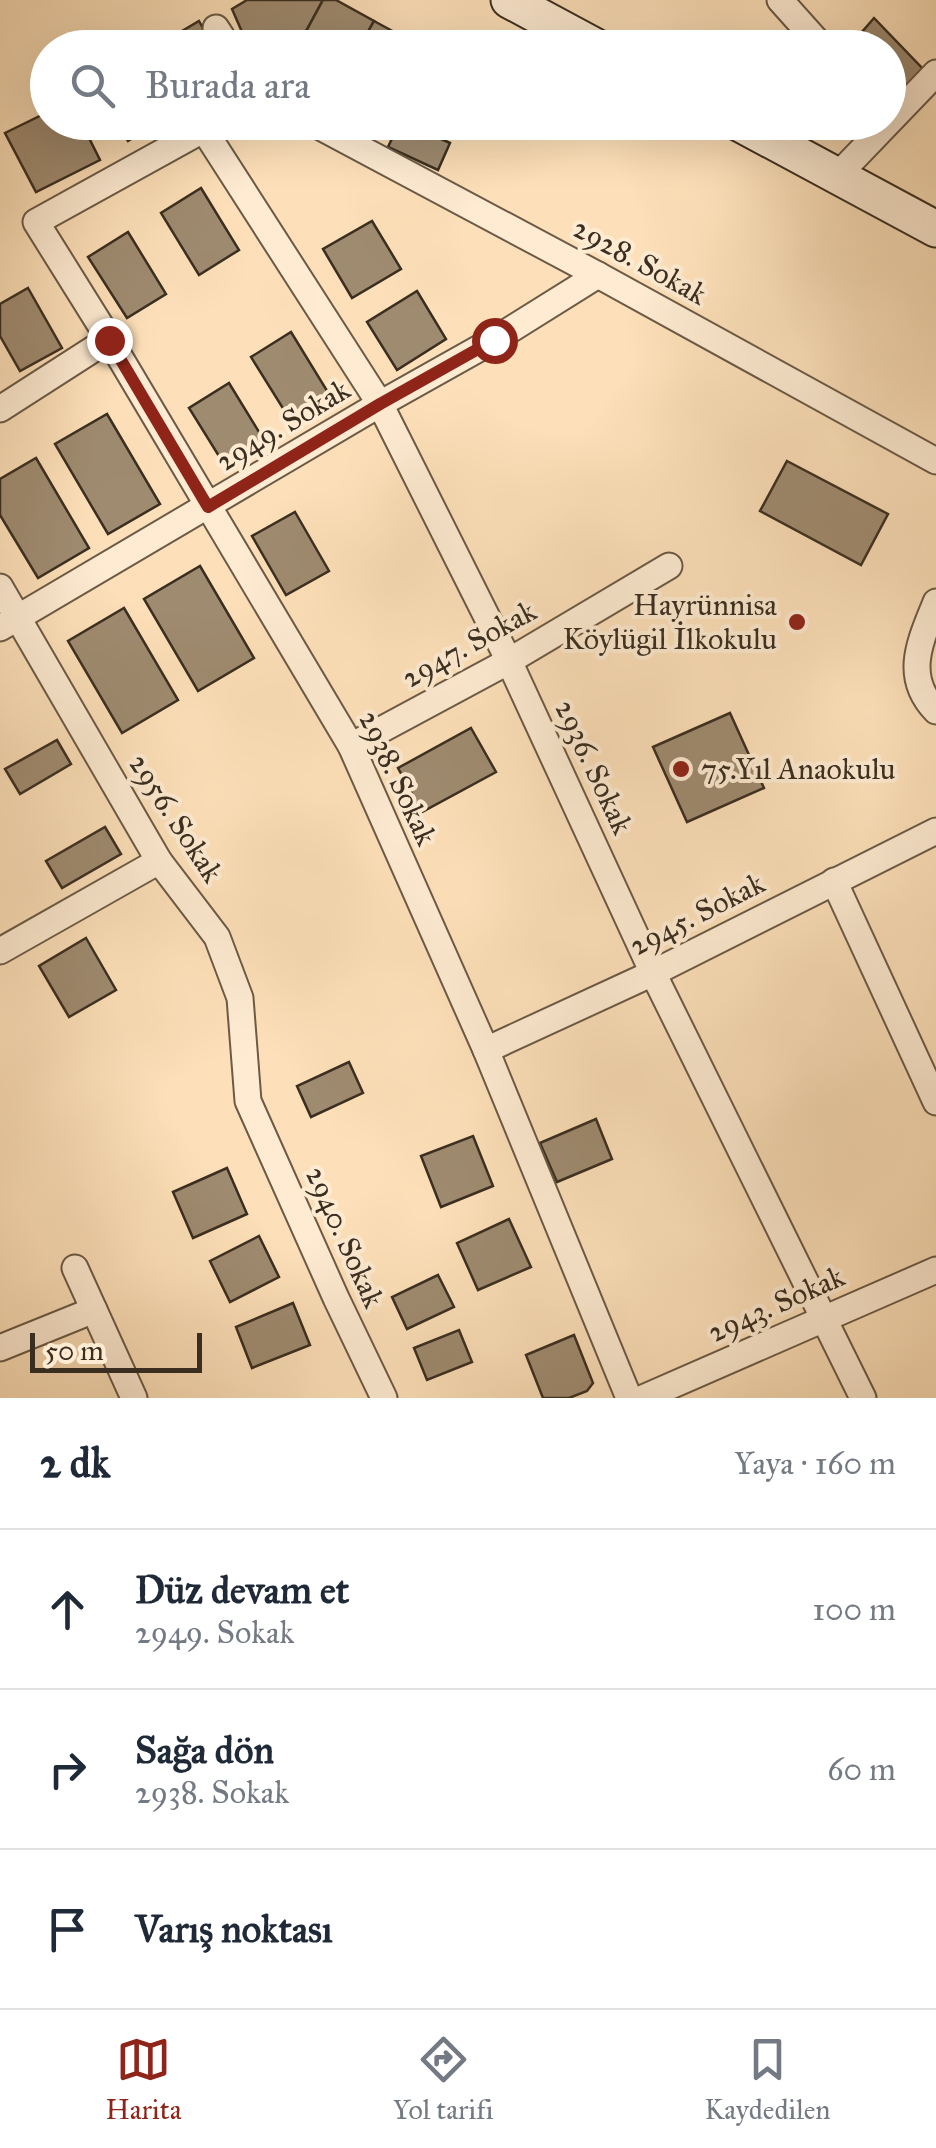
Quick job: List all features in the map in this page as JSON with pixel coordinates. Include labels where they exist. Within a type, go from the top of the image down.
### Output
[{"type":"street","points":[[780,0],[807,30]]},
{"type":"street","points":[[527,3],[570,30]]},
{"type":"street","points":[[906,102],[936,73]]},
{"type":"street","name":"2938. Sokak","points":[[185,140],[36,222],[351,746],[486,1050],[629,1398]]},
{"type":"street","name":"2936. Sokak","points":[[219,140],[380,404],[510,662],[652,973],[862,1398]]},
{"type":"street","name":"2928. Sokak","points":[[346,140],[936,461]]},
{"type":"street","points":[[770,140],[936,229]]},
{"type":"street","points":[[837,176],[870,140]]},
{"type":"street","name":"2949. Sokak","points":[[9,624],[598,275]]},
{"type":"street","points":[[0,409],[109,340]]},
{"type":"street","name":"2947. Sokak","points":[[351,746],[510,662],[669,566]]},
{"type":"street","name":"2956. Sokak","points":[[0,587],[9,624],[159,861],[217,936],[240,998],[248,1101]]},
{"type":"street","points":[[936,602],[916,652],[918,677],[926,701],[936,711]]},
{"type":"street","name":"2945. Sokak","points":[[486,1050],[652,973],[936,831]]},
{"type":"street","points":[[0,951],[159,861]]},
{"type":"street","points":[[834,881],[936,1102]]},
{"type":"street","name":"2940. Sokak","points":[[248,1101],[384,1398]]},
{"type":"street","points":[[75,1268],[134,1398]]},
{"type":"street","name":"2943. Sokak","points":[[643,1398],[936,1270]]},
{"type":"street","points":[[0,1348],[94,1310]]},
{"type":"building","points":[[247,0],[323,0],[307,30],[241,30],[232,9]]},
{"type":"building","points":[[323,0],[336,0],[374,21],[369,30],[307,30]]},
{"type":"building","points":[[874,18],[886,30],[864,30]]},
{"type":"building","points":[[199,21],[204,30],[184,30]]},
{"type":"building","points":[[374,21],[391,30],[369,30]]},
{"type":"building","points":[[906,51],[924,70],[906,89]]},
{"type":"building","points":[[30,121],[30,140],[90,140],[100,160],[36,192],[5,133]]},
{"type":"building","points":[[391,140],[450,143],[438,170],[388,147]]},
{"type":"building","points":[[201,188],[239,250],[199,275],[161,213]]},
{"type":"building","points":[[372,221],[401,269],[352,298],[323,249]]},
{"type":"building","points":[[128,232],[166,294],[127,318],[88,257]]},
{"type":"building","points":[[28,288],[62,348],[20,371],[0,336],[0,304]]},
{"type":"building","points":[[417,291],[446,339],[397,370],[367,322]]},
{"type":"building","points":[[291,332],[329,394],[289,418],[251,357]]},
{"type":"building","points":[[229,383],[267,445],[227,469],[189,408]]},
{"type":"building","points":[[107,414],[160,504],[108,534],[55,444]]},
{"type":"building","points":[[36,458],[89,548],[38,578],[0,515],[0,479]]},
{"type":"building","points":[[787,461],[888,514],[861,565],[760,511]]},
{"type":"building","points":[[295,512],[329,571],[286,595],[252,536]]},
{"type":"building","points":[[200,566],[254,658],[198,691],[144,599]]},
{"type":"building","points":[[124,608],[178,700],[122,733],[68,641]]},
{"type":"building","points":[[730,713],[764,788],[687,822],[653,747]]},
{"type":"building","points":[[471,728],[496,772],[422,812],[398,768]]},
{"type":"building","points":[[57,740],[71,764],[20,794],[5,769]]},
{"type":"building","points":[[105,827],[121,854],[62,888],[46,861]]},
{"type":"building","points":[[86,938],[116,990],[69,1017],[39,966]]},
{"type":"building","points":[[349,1062],[363,1093],[311,1117],[297,1086]]},
{"type":"building","points":[[596,1119],[612,1159],[557,1182],[540,1143]]},
{"type":"building","points":[[473,1136],[493,1186],[441,1207],[421,1156]]},
{"type":"building","points":[[227,1168],[247,1214],[193,1238],[173,1192]]},
{"type":"building","points":[[509,1219],[531,1267],[478,1290],[457,1243]]},
{"type":"building","points":[[259,1236],[279,1277],[230,1302],[210,1261]]},
{"type":"building","points":[[438,1275],[454,1307],[407,1329],[392,1297]]},
{"type":"building","points":[[293,1303],[310,1345],[252,1368],[236,1327]]},
{"type":"building","points":[[459,1330],[472,1362],[427,1380],[414,1348]]},
{"type":"building","points":[[574,1335],[593,1383],[587,1391],[569,1398],[543,1398],[526,1355]]},
{"type":"place","name":"Hayrünnisa Köylügil İlkokulu","points":[[797,622]]},
{"type":"place","name":"75.Yıl Anaokulu","points":[[681,769]]},
{"type":"route","points":[[109,340],[208,507],[494,340]]}]
